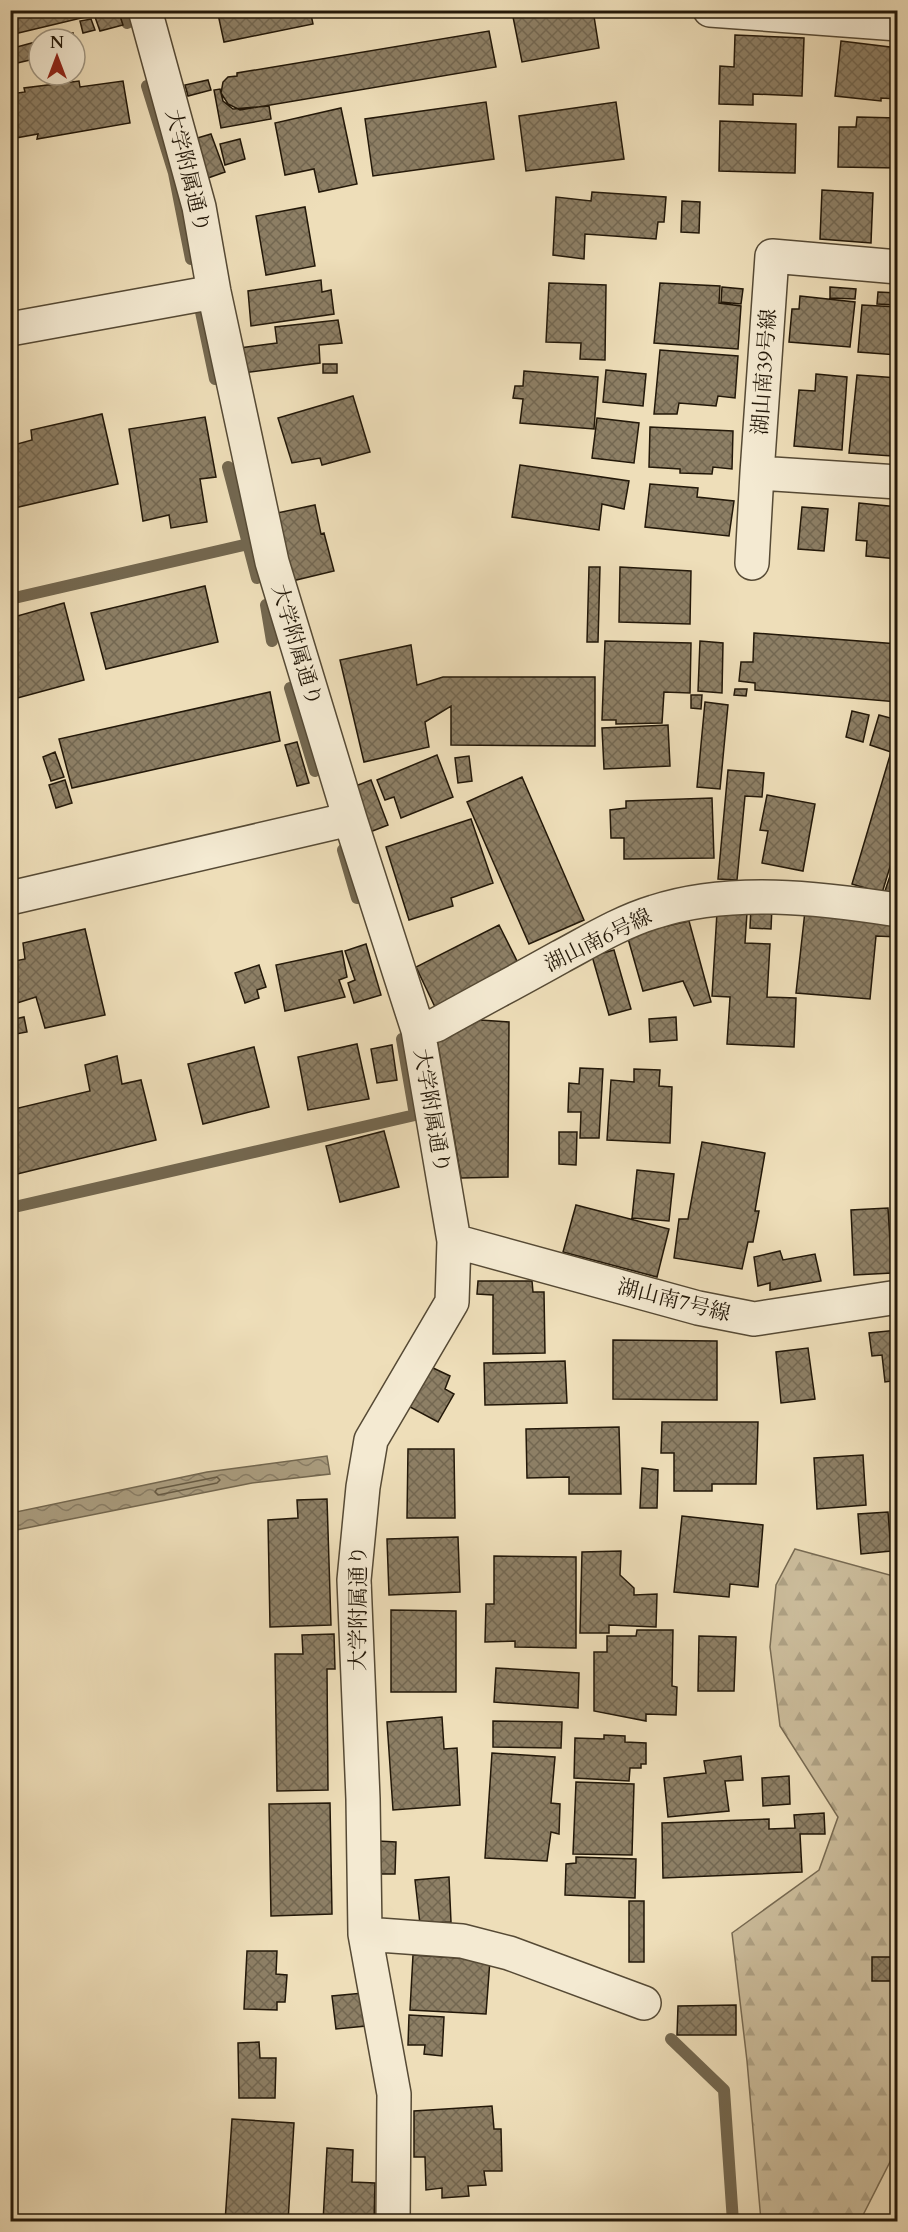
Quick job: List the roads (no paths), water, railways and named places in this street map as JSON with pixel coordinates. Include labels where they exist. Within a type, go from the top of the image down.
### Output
[{"type":"street","name":"大学附属通り","points":[[145,10],[199,207],[214,292],[272,562],[350,819],[418,1030],[454,1241],[452,1302],[371,1440],[363,1488],[354,1580],[363,1799],[365,1934],[394,2094],[393,2222]]},
{"type":"street","points":[[710,10],[897,24]]},
{"type":"street","name":"湖山南39号線","points":[[757,473],[772,256],[897,267]]},
{"type":"street","points":[[10,329],[214,292]]},
{"type":"street","points":[[752,563],[757,473],[897,482]]},
{"type":"street","points":[[10,898],[350,819]]},
{"type":"street","name":"湖山南6号線","points":[[418,1030],[436,1025],[600,935],[654,911],[711,901],[769,897],[831,900],[897,910]]},
{"type":"street","name":"湖山南7号線","points":[[454,1241],[698,1308],[754,1319],[897,1297]]},
{"type":"street","points":[[365,1934],[462,1941],[509,1953],[644,2003]]},
{"type":"water","points":[[327,1456],[330,1474],[252,1483],[11,1531],[11,1513],[207,1472]]},
{"type":"waterway","points":[[124,10],[127,23]]},
{"type":"waterway","points":[[147,86],[174,173],[191,259]]},
{"type":"waterway","points":[[201,312],[215,379]]},
{"type":"waterway","points":[[228,467],[257,578]]},
{"type":"waterway","points":[[10,599],[244,545]]},
{"type":"waterway","points":[[266,605],[272,641]]},
{"type":"waterway","points":[[290,688],[315,771]]},
{"type":"waterway","points":[[343,850],[357,898]]},
{"type":"waterway","points":[[10,1208],[415,1115],[402,1039]]},
{"type":"waterway","points":[[671,2039],[724,2090],[733,2222]]}]
